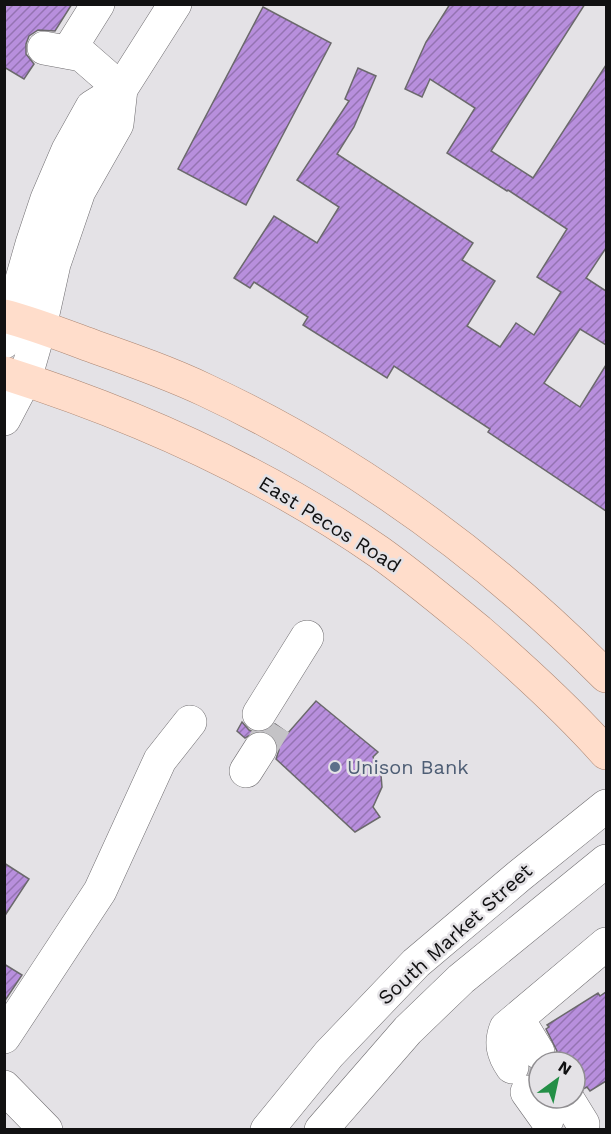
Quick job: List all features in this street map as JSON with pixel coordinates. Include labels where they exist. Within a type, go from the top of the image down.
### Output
[{"type":"main road","points":[[15,326],[190,383],[272,423],[328,455],[440,531],[485,566],[531,604],[606,676]]},
{"type":"main road","name":"East Pecos Road","points":[[15,376],[138,421],[200,449],[260,480],[379,552],[434,592],[519,666],[572,714],[606,753]]},
{"type":"street","points":[[98,4],[56,50],[82,55],[122,89]]},
{"type":"street","points":[[4,419],[15,376],[15,326],[54,264],[79,191],[117,124],[122,89],[175,4]]},
{"type":"street","points":[[252,742],[315,642]]},
{"type":"street","points":[[4,1037],[100,891],[160,760],[190,722]]},
{"type":"street","name":"South Market Street","points":[[267,1130],[329,1053],[417,963],[606,806]]},
{"type":"street","name":"South Market Street","points":[[321,1130],[408,1030],[461,979],[606,861]]},
{"type":"street","points":[[527,1054],[512,1023],[606,944]]},
{"type":"street","points":[[4,1087],[46,1130]]},
{"type":"building","points":[[4,4],[72,4],[55,31],[38,30],[29,36],[26,54],[34,64],[24,79],[4,67]]},
{"type":"building","points":[[450,4],[585,4],[491,151],[533,178],[606,65],[606,248],[586,278],[606,291],[606,345],[580,329],[544,383],[580,407],[606,365],[606,511],[488,432],[490,429],[394,366],[387,378],[303,325],[308,317],[254,282],[250,288],[234,278],[274,216],[317,243],[339,207],[297,180],[349,101],[345,99],[358,68],[376,76],[354,127],[337,154],[473,243],[462,260],[495,281],[467,326],[500,347],[516,323],[534,335],[561,292],[537,277],[567,229],[447,153],[475,108],[430,79],[422,97],[405,89],[426,42]]},
{"type":"building","points":[[263,7],[331,43],[246,205],[178,169]]},
{"type":"building","name":"Unison Bank","points":[[316,701],[378,752],[373,757],[381,775],[382,787],[373,807],[380,817],[355,832],[276,759],[279,750],[277,741],[265,731],[275,724],[288,733]]},
{"type":"building","points":[[242,722],[254,732],[245,738],[237,731]]},
{"type":"building","points":[[4,863],[29,879],[4,917]]},
{"type":"building","points":[[4,964],[22,975],[4,1002]]},
{"type":"building","points":[[606,992],[606,1081],[590,1091],[587,1087],[587,1050],[556,1050],[546,1029],[549,1027],[547,1025],[598,993],[600,996]]},
{"type":"tunnel","points":[[260,749],[275,724]]},
{"type":"place","name":"Unison Bank","points":[[335,767]]}]
